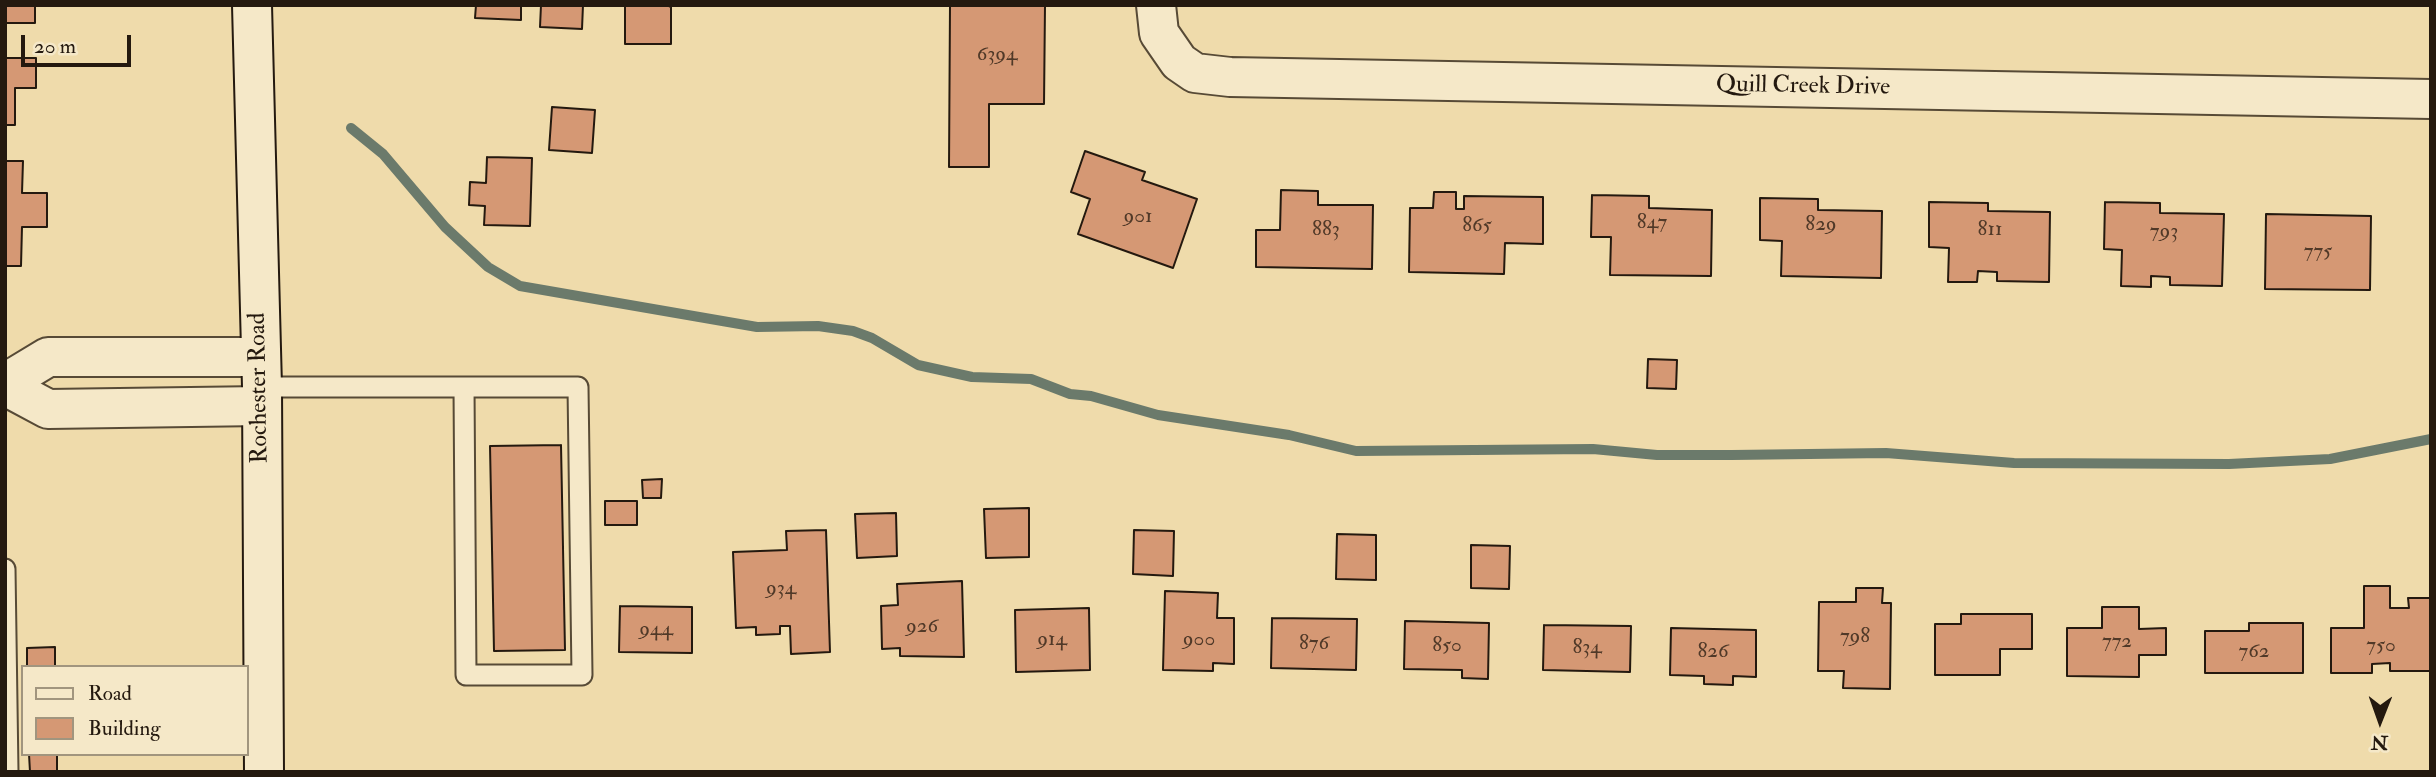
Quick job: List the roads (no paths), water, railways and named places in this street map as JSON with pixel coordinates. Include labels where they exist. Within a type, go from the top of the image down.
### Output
[{"type":"street","name":"Rochester Road","points":[[252,5],[261,384],[264,772]]},
{"type":"street","name":"Quill Creek Drive","points":[[1156,5],[1159,33],[1179,62],[1195,73],[1230,77],[2431,99]]},
{"type":"street","points":[[48,357],[261,384],[48,409],[5,385],[48,357]]},
{"type":"lane","points":[[261,384],[578,387],[582,676],[466,675],[464,387]]},
{"type":"lane","points":[[5,569],[8,772]]},
{"type":"waterway","points":[[351,128],[383,154],[445,227],[488,267],[520,286],[757,327],[818,326],[853,331],[872,338],[918,365],[972,377],[1031,379],[1070,394],[1091,396],[1158,415],[1289,435],[1356,451],[1593,449],[1657,455],[1886,453],[2014,463],[2229,464],[2330,459],[2431,439]]}]
